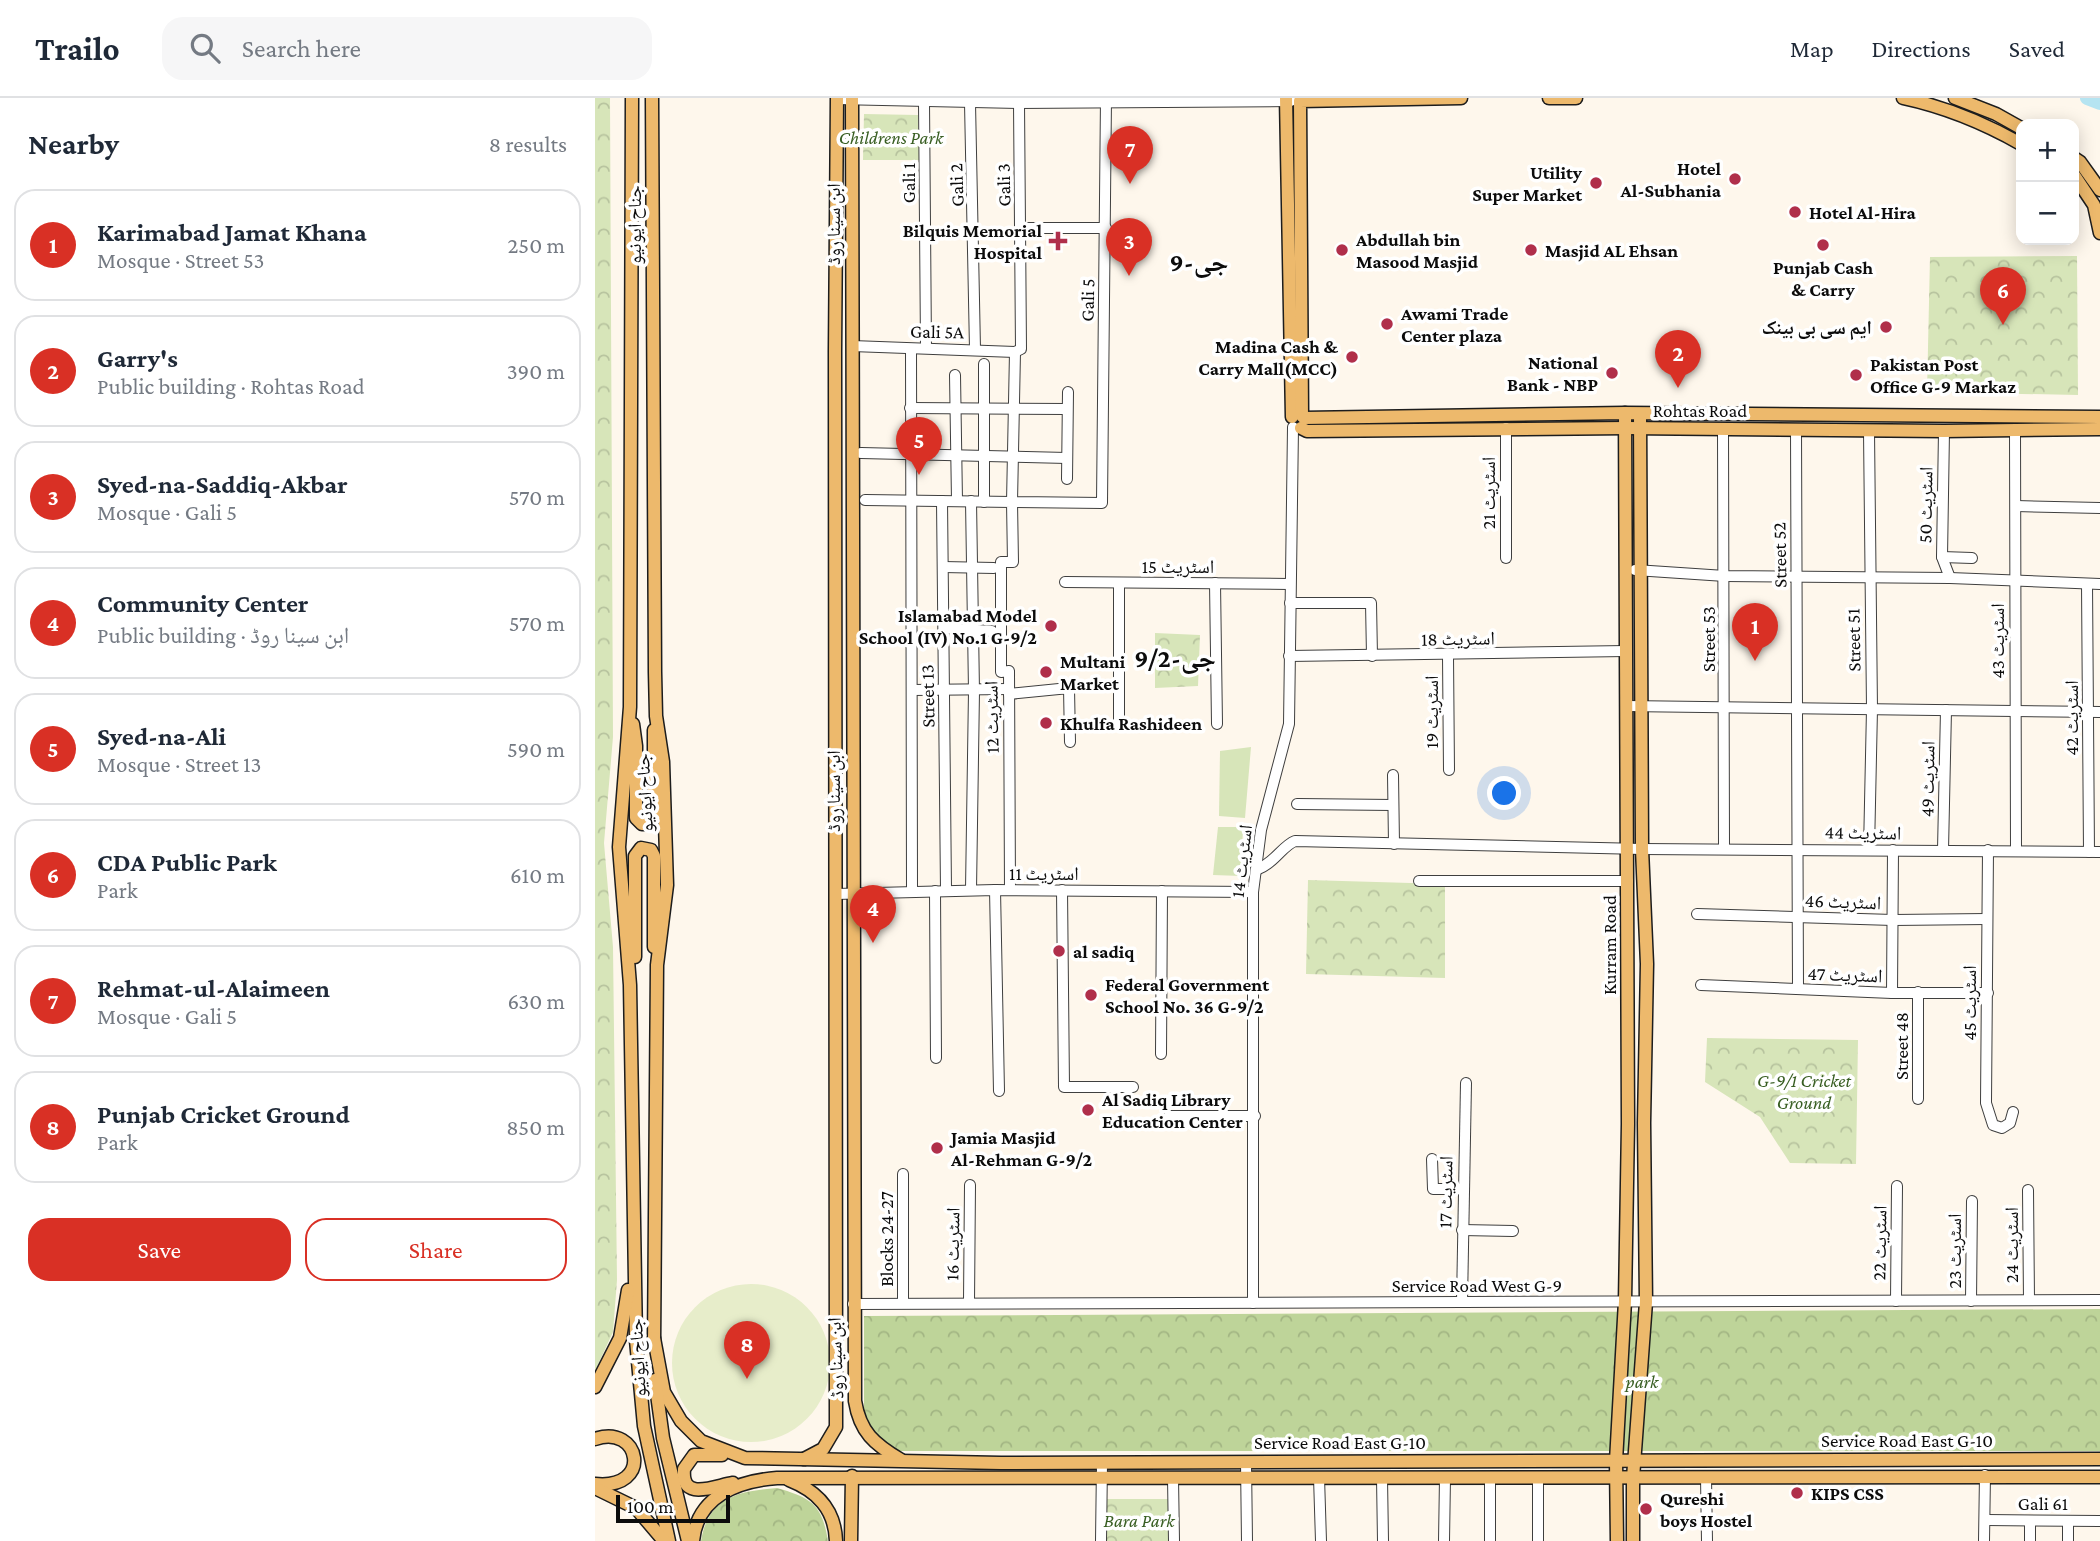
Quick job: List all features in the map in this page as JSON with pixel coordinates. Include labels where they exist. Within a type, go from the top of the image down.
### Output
[{"type":"main road","name":"جناح ایونیو","points":[[632,98],[630,707],[619,847],[631,985],[633,1258],[640,1395],[669,1541]]},
{"type":"main road","name":"جناح ایونیو","points":[[652,98],[652,508],[656,716],[663,762],[667,885],[657,965],[654,1338],[656,1395],[673,1483],[688,1541]]},
{"type":"main road","points":[[1298,421],[1300,99],[1461,98]]},
{"type":"main road","points":[[1549,98],[1576,98]]},
{"type":"main road","points":[[1903,98],[1932,104],[1990,127],[2016,141]]},
{"type":"main road","points":[[1955,98],[2016,125]]},
{"type":"main road","name":"ابن سینا روڈ","points":[[800,1461],[823,1449],[836,1427],[837,99]]},
{"type":"main road","name":"ابن سینا روڈ","points":[[852,99],[853,1304],[857,1416],[877,1447],[904,1461]]},
{"type":"main road","points":[[1286,99],[1298,421]]},
{"type":"main road","points":[[2079,162],[2100,190]]},
{"type":"main road","points":[[2079,182],[2094,205],[2100,233]]},
{"type":"main road","name":"Rohtas Road","points":[[1298,421],[1625,413],[2100,417]]},
{"type":"main road","name":"Kurram Road","points":[[1625,413],[1633,428],[1643,571],[1642,849],[1647,964],[1644,1123],[1646,1302],[1633,1478],[1633,1541]]},
{"type":"main road","name":"Kurram Road","points":[[1617,1541],[1616,1461],[1625,1301],[1628,881],[1625,568],[1633,428],[1640,414]]},
{"type":"main road","points":[[1844,416],[1845,430]]},
{"type":"main road","name":"Rohtas Road","points":[[1298,421],[1307,431],[1633,428],[1944,432],[2100,429]]},
{"type":"main road","points":[[630,707],[636,746],[636,817],[642,824],[647,824],[654,818],[652,749],[656,716]]},
{"type":"main road","points":[[631,985],[635,970],[635,856],[641,848],[651,850],[654,856],[653,937],[657,965]]},
{"type":"main road","points":[[595,1387],[620,1338],[633,1258]]},
{"type":"main road","name":"Service Road East G-10","points":[[654,1338],[664,1392],[671,1408],[701,1441],[734,1455],[800,1461],[1102,1463],[2100,1459]]},
{"type":"main road","points":[[595,1439],[611,1435],[622,1438],[630,1446],[635,1462],[633,1471],[621,1483],[595,1486]]},
{"type":"main road","points":[[734,1455],[694,1455],[684,1469],[685,1481],[689,1487],[702,1491],[743,1482]]},
{"type":"main road","points":[[851,1541],[852,1476]]},
{"type":"main road","name":"Service Road East G-10","points":[[693,1541],[704,1510],[723,1492],[743,1482],[782,1478],[2100,1477]]},
{"type":"main road","points":[[782,1478],[811,1490],[823,1501],[833,1523],[836,1541]]},
{"type":"main road","points":[[595,1486],[636,1508],[664,1541]]},
{"type":"street","points":[[837,99],[1019,103],[1106,99],[1300,99]]},
{"type":"street","name":"Gali 5","points":[[1012,502],[1102,503],[1106,99]]},
{"type":"street","name":"Gali 1","points":[[925,102],[926,348]]},
{"type":"street","name":"Gali 2","points":[[971,103],[975,349]]},
{"type":"street","name":"Gali 3","points":[[1013,562],[1014,409],[1021,228],[1019,103]]},
{"type":"street","points":[[1021,228],[1105,228]]},
{"type":"street","name":"Gali 5A","points":[[852,346],[1018,351]]},
{"type":"street","points":[[911,349],[912,890]]},
{"type":"street","points":[[984,364],[984,502]]},
{"type":"street","points":[[955,375],[957,501]]},
{"type":"street","points":[[1067,479],[1068,392]]},
{"type":"street","points":[[910,408],[1067,409]]},
{"type":"street","name":"اسٹریٹ 14","points":[[1253,1303],[1253,892],[1264,818],[1289,724],[1290,584],[1298,421]]},
{"type":"street","name":"اسٹریٹ 21","points":[[1506,428],[1506,558]]},
{"type":"street","name":"Street 52","points":[[1796,429],[1800,848],[1798,989]]},
{"type":"street","name":"Street 53","points":[[1723,430],[1724,848]]},
{"type":"street","name":"Street 51","points":[[1869,431],[1872,709],[1869,850]]},
{"type":"street","name":"اسٹریٹ 43","points":[[2015,431],[2016,850]]},
{"type":"street","name":"اسٹریٹ 50","points":[[1944,432],[1942,557],[1950,578]]},
{"type":"street","points":[[861,453],[910,452],[1067,458]]},
{"type":"street","points":[[865,500],[1012,502]]},
{"type":"street","name":"Street 13","points":[[936,1058],[944,690],[942,501]]},
{"type":"street","points":[[971,501],[974,691],[971,890]]},
{"type":"street","points":[[2016,506],[2100,508]]},
{"type":"street","points":[[1942,557],[1972,558]]},
{"type":"street","name":"اسٹریٹ 12","points":[[1010,890],[1009,671],[1001,672],[1001,562],[1013,562]]},
{"type":"street","points":[[943,567],[994,568]]},
{"type":"street","points":[[1625,568],[1725,576],[1950,578],[2100,583]]},
{"type":"street","name":"اسٹریٹ 15","points":[[1065,582],[1290,584]]},
{"type":"street","points":[[1119,583],[1119,725]]},
{"type":"street","points":[[1215,583],[1217,724]]},
{"type":"street","name":"اسٹریٹ 42","points":[[2087,584],[2088,712],[2095,852]]},
{"type":"street","points":[[1290,603],[1371,603],[1372,656]]},
{"type":"street","points":[[944,628],[992,631]]},
{"type":"street","name":"اسٹریٹ 18","points":[[1290,656],[1448,656],[1626,651]]},
{"type":"street","name":"اسٹریٹ 19","points":[[1448,656],[1448,769]]},
{"type":"street","points":[[912,690],[1009,692],[1069,688],[1070,742]]},
{"type":"street","points":[[1626,706],[1725,710],[1798,706],[2100,712]]},
{"type":"street","name":"اسٹریٹ 49","points":[[1943,850],[1946,710]]},
{"type":"street","points":[[1393,775],[1394,844]]},
{"type":"street","points":[[1297,804],[1393,804]]},
{"type":"street","name":"اسٹریٹ 44","points":[[1256,870],[1275,860],[1295,841],[1626,846],[1642,849],[2095,852]]},
{"type":"street","points":[[1892,993],[1893,850]]},
{"type":"street","name":"اسٹریٹ 45","points":[[1988,850],[1986,1103],[1993,1125],[2002,1128],[2010,1123],[2013,1112]]},
{"type":"street","points":[[1419,881],[1628,881]]},
{"type":"street","name":"اسٹریٹ 11","points":[[835,894],[912,890],[1253,892]]},
{"type":"street","points":[[995,890],[999,1091]]},
{"type":"street","points":[[1062,890],[1064,1087],[1133,1087]]},
{"type":"street","points":[[1161,1055],[1162,891]]},
{"type":"street","name":"اسٹریٹ 46","points":[[1697,914],[1893,920],[1987,919]]},
{"type":"street","name":"اسٹریٹ 47","points":[[1701,985],[1892,993],[1988,993]]},
{"type":"street","name":"Street 48","points":[[1918,992],[1918,1100]]},
{"type":"street","name":"اسٹریٹ 17","points":[[1462,1302],[1466,1083]]},
{"type":"street","points":[[1169,1116],[1255,1116]]},
{"type":"street","points":[[1433,1159],[1433,1189],[1463,1189]]},
{"type":"street","name":"Blocks 24-27","points":[[903,1174],[904,1303]]},
{"type":"street","name":"اسٹریٹ 16","points":[[969,1302],[970,1185]]},
{"type":"street","name":"اسٹریٹ 22","points":[[1896,1301],[1897,1186]]},
{"type":"street","name":"اسٹریٹ 24","points":[[2028,1190],[2029,1300]]},
{"type":"street","name":"اسٹریٹ 23","points":[[1972,1201],[1972,1301]]},
{"type":"street","points":[[1462,1230],[1513,1231]]},
{"type":"street","name":"Service Road West G-9","points":[[853,1304],[2100,1300]]},
{"type":"street","points":[[1246,1462],[1247,1541]]},
{"type":"street","points":[[1101,1541],[1102,1463]]},
{"type":"street","points":[[1984,1541],[1987,1520],[1985,1475]]},
{"type":"street","points":[[1538,1477],[1538,1541]]},
{"type":"street","points":[[1706,1477],[1707,1541]]},
{"type":"street","points":[[1173,1478],[1174,1541]]},
{"type":"street","points":[[1319,1478],[1321,1541]]},
{"type":"street","points":[[1382,1478],[1384,1541]]},
{"type":"street","points":[[1444,1541],[1445,1478]]},
{"type":"street","points":[[1490,1478],[1490,1541]]},
{"type":"street","name":"Gali 61","points":[[1987,1520],[2100,1521]]},
{"type":"street","points":[[2030,1521],[2030,1541]]},
{"type":"street","points":[[2068,1521],[2068,1541]]},
{"type":"green space","points":[[595,98],[610,98],[613,737],[604,843],[613,947],[617,1280],[613,1332],[595,1371]]},
{"type":"green space","name":"Childrens Park","points":[[864,114],[918,115],[919,160],[863,160]]},
{"type":"green space","points":[[2077,256],[2078,395],[1927,392],[1930,257]]},
{"type":"green space","points":[[1155,633],[1200,635],[1198,686],[1155,688]]},
{"type":"green space","points":[[1251,747],[1245,818],[1219,816],[1220,751]]},
{"type":"green space","points":[[1218,827],[1243,827],[1241,876],[1213,875]]},
{"type":"green space","points":[[1308,880],[1445,884],[1445,978],[1306,974]]},
{"type":"green space","name":"G-9/1 Cricket Ground","points":[[1707,1038],[1858,1040],[1856,1164],[1790,1163],[1760,1117],[1705,1082]]},
{"type":"green space","points":[[751,1284],[781,1290],[807,1307],[824,1333],[830,1363],[824,1393],[807,1419],[781,1436],[751,1442],[721,1436],[695,1419],[678,1393],[672,1363],[678,1333],[695,1307],[721,1290]]},
{"type":"green space","name":"park","points":[[2100,1309],[2100,1451],[893,1451],[876,1436],[864,1414],[864,1316]]},
{"type":"green space","points":[[777,1488],[799,1495],[813,1505],[822,1519],[828,1541],[701,1541],[710,1515],[727,1499],[750,1491]]},
{"type":"green space","name":"Bara Park","points":[[1107,1499],[1171,1499],[1171,1541],[1107,1541]]},
{"type":"waterway","points":[[2087,98],[2100,103]]},
{"type":"place","name":"Hotel Al-Subhania","points":[[1735,179]]},
{"type":"place","name":"Utility Super Market","points":[[1596,183]]},
{"type":"place","name":"Rehmat-ul-Alaimeen","points":[[1130,184]]},
{"type":"place","name":"Hotel Al-Hira","points":[[1795,212]]},
{"type":"place","name":"Bilquis Memorial Hospital","points":[[1058,241]]},
{"type":"place","name":"Punjab Cash & Carry","points":[[1823,245]]},
{"type":"place","name":"Abdullah bin Masood Masjid","points":[[1342,250]]},
{"type":"place","name":"Masjid AL Ehsan","points":[[1531,250]]},
{"type":"place","name":"Syed-na-Saddiq-Akbar","points":[[1129,276]]},
{"type":"place","name":"Awami Trade Center plaza","points":[[1387,324]]},
{"type":"place","name":"CDA Public Park","points":[[2003,325]]},
{"type":"place","name":"ایم سی بی بینک","points":[[1886,327]]},
{"type":"place","name":"Madina Cash & Carry Mall(MCC)","points":[[1352,357]]},
{"type":"place","name":"National Bank - NBP","points":[[1612,373]]},
{"type":"place","name":"Pakistan Post Office G-9 Markaz","points":[[1856,375]]},
{"type":"place","name":"Garry's","points":[[1678,388]]},
{"type":"place","name":"Syed-na-Ali","points":[[919,475]]},
{"type":"place","name":"Islamabad Model School (IV) No.1 G-9/2","points":[[1051,626]]},
{"type":"place","name":"Karimabad Jamat Khana","points":[[1755,661]]},
{"type":"place","name":"Multani Market","points":[[1046,672]]},
{"type":"place","name":"Khulfa Rashideen","points":[[1046,723]]},
{"type":"place","name":"Community Center","points":[[873,943]]},
{"type":"place","name":"al sadiq","points":[[1059,951]]},
{"type":"place","name":"Federal Government School No. 36 G-9/2","points":[[1091,995]]},
{"type":"place","name":"Al Sadiq Library Education Center","points":[[1088,1110]]},
{"type":"place","name":"Jamia Masjid Al-Rehman G-9/2","points":[[937,1148]]},
{"type":"place","name":"Punjab Cricket Ground","points":[[747,1379]]},
{"type":"place","name":"KIPS CSS","points":[[1797,1493]]},
{"type":"place","name":"Qureshi boys Hostel","points":[[1646,1509]]},
{"type":"district","name":"جی-9","points":[[1199,262]]},
{"type":"district","name":"جی-9/2","points":[[1175,658]]}]
